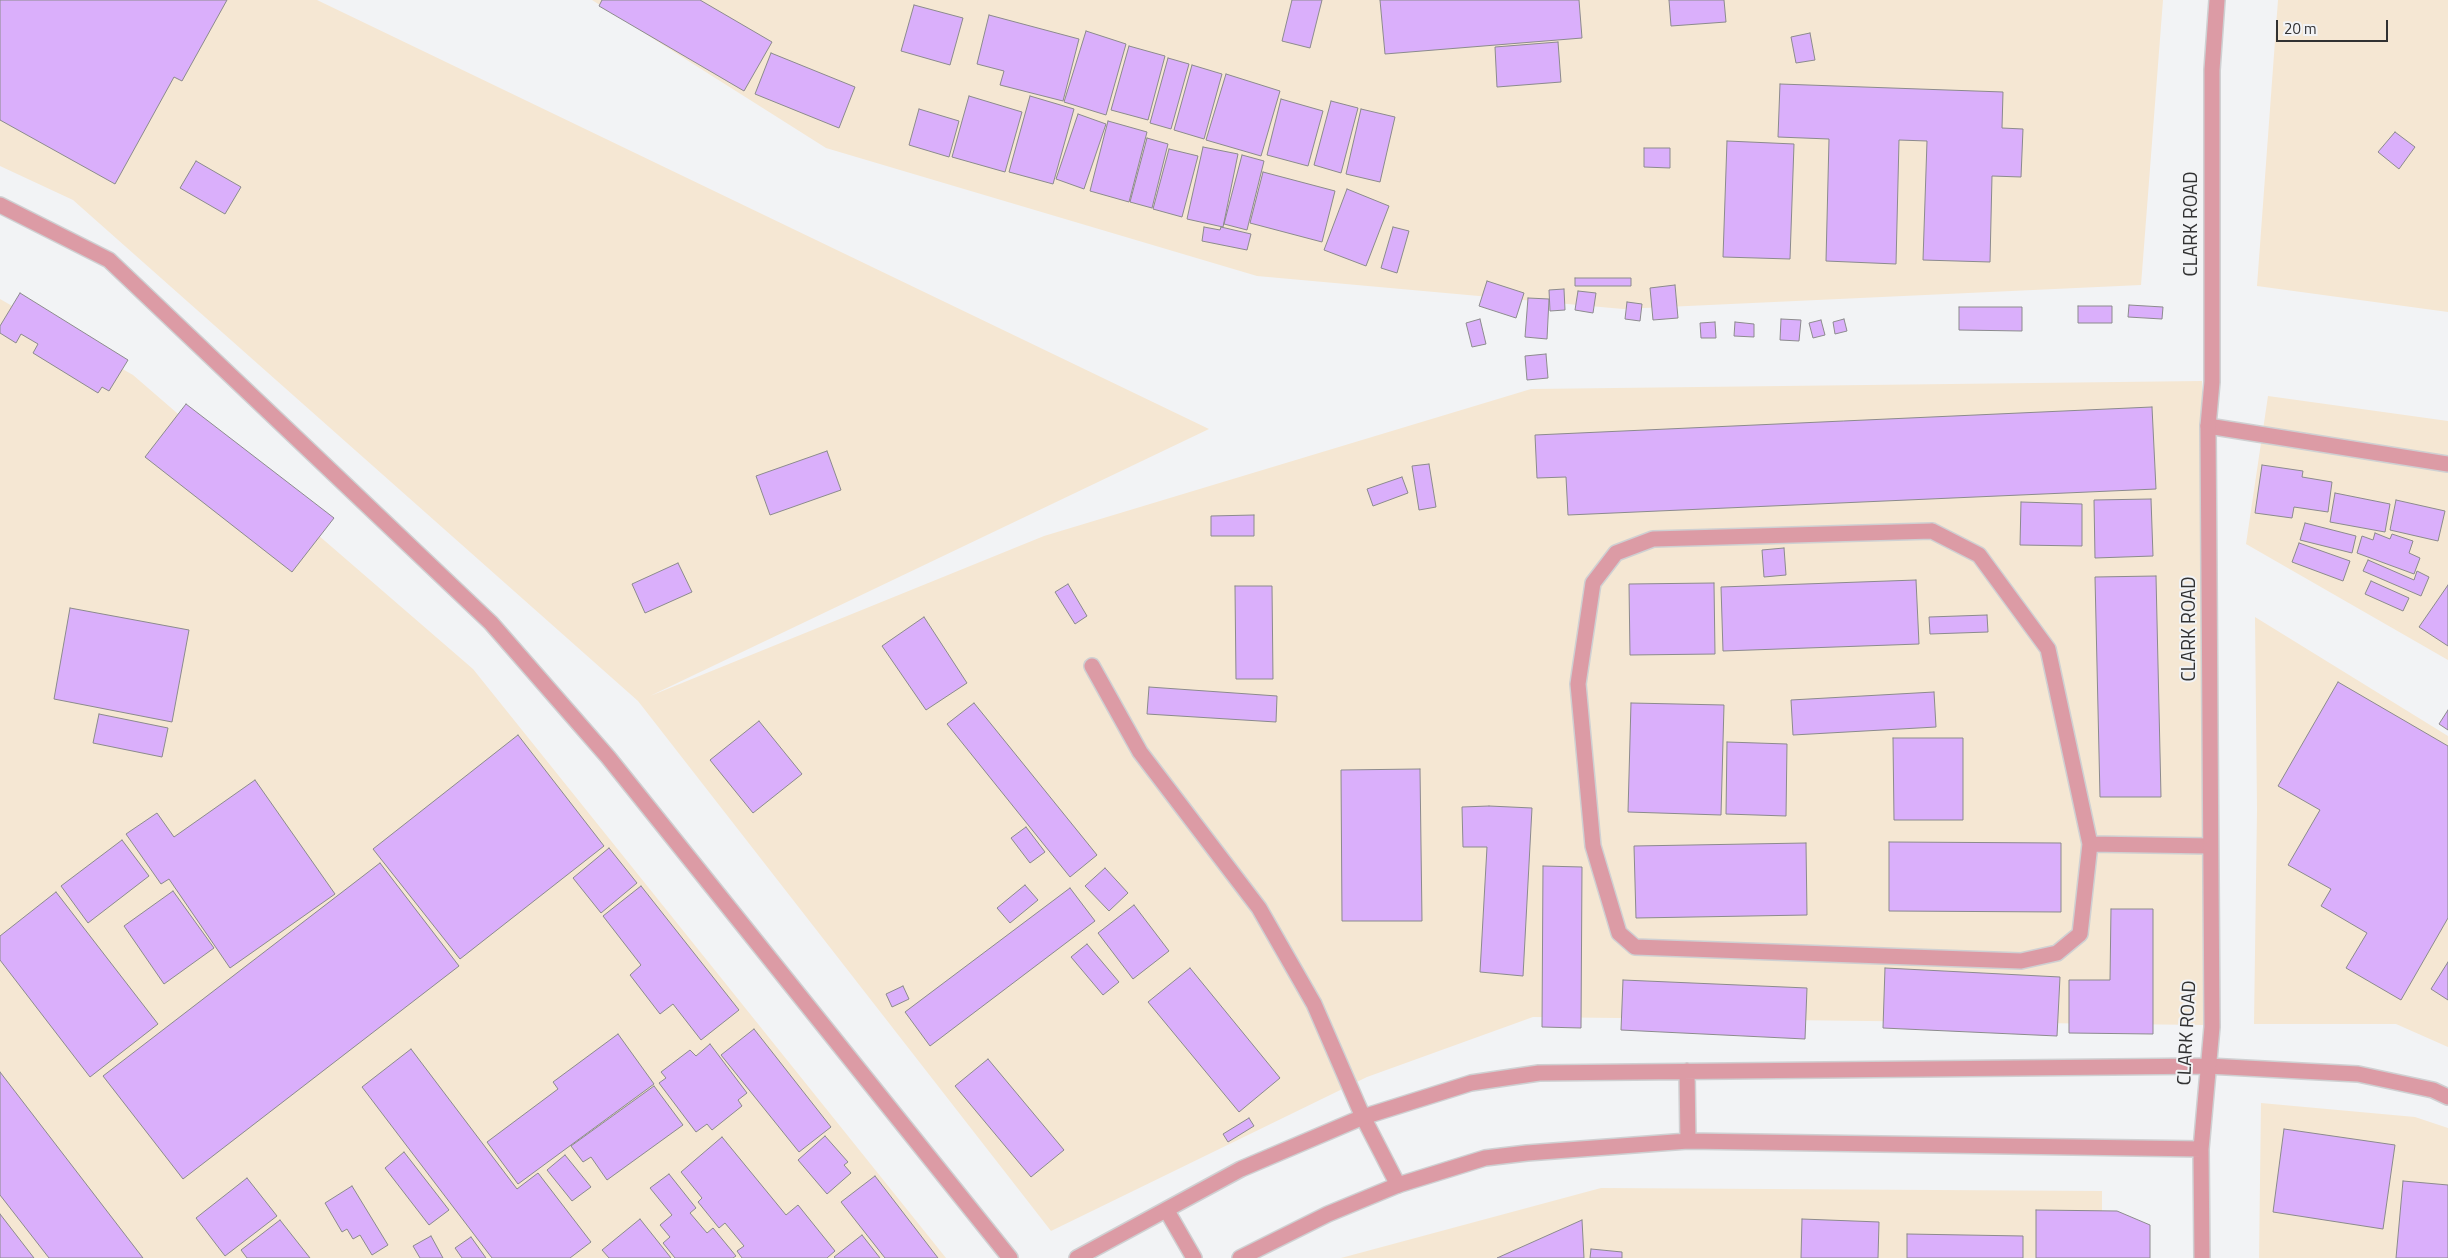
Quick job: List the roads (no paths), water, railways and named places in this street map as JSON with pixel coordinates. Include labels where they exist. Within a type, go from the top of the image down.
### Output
[{"type":"street","name":"CLARK ROAD","points":[[2202,1258],[2201,1149],[2212,1026],[2208,426],[2212,382],[2212,70],[2217,0]]},
{"type":"street","points":[[0,205],[108,260],[491,623],[608,757],[1010,1258]]},
{"type":"street","points":[[2208,426],[2448,464]]},
{"type":"street","points":[[1932,531],[1979,555],[2048,649],[2090,844],[2080,934],[2057,953],[2021,961],[1635,947],[1619,933],[1593,846],[1578,684],[1593,583],[1616,553],[1653,540],[1932,531]]},
{"type":"street","points":[[1092,666],[1140,752],[1259,908],[1314,1004],[1363,1117],[1398,1185]]},
{"type":"street","points":[[2090,844],[2210,846]]},
{"type":"street","points":[[1077,1258],[1167,1211],[1241,1169],[1363,1117],[1471,1083],[1539,1073],[2208,1066],[2358,1074],[2433,1090],[2448,1097]]},
{"type":"street","points":[[1687,1071],[1688,1142]]},
{"type":"street","points":[[1240,1258],[1328,1214],[1398,1185],[1493,1157],[1560,1150],[1688,1142],[2201,1149]]},
{"type":"street","points":[[1167,1211],[1194,1258]]}]
